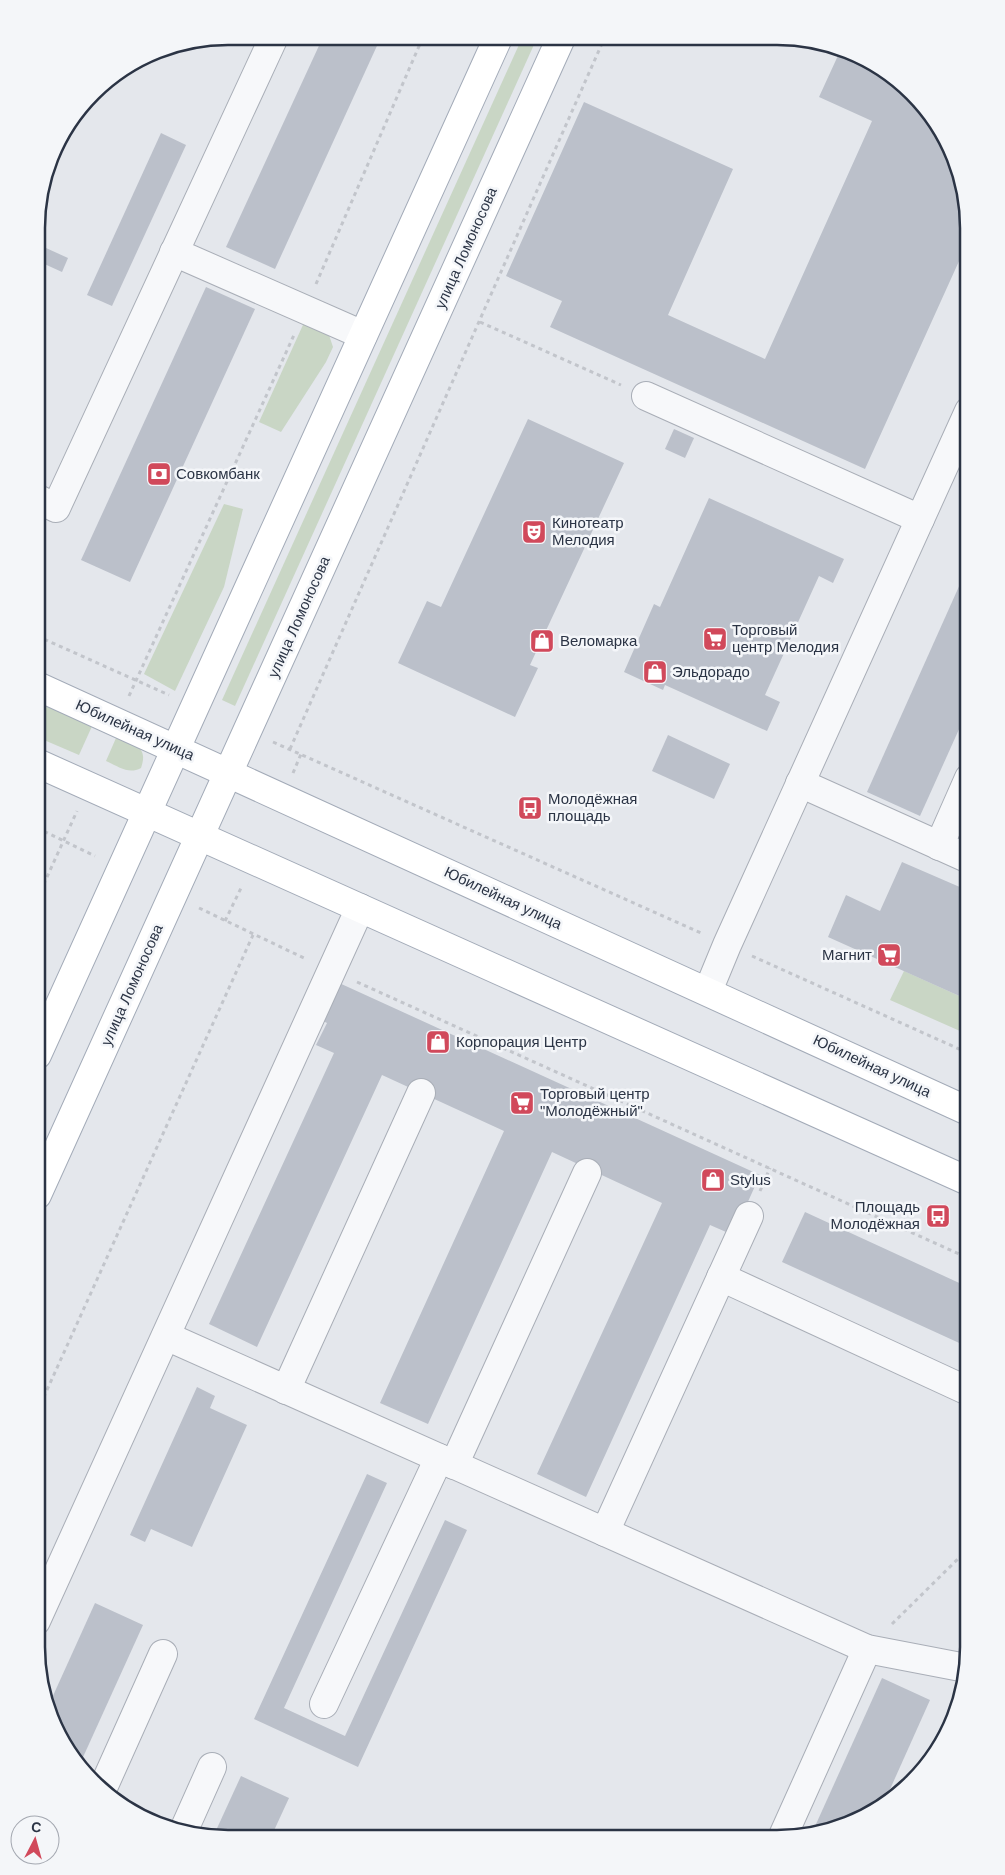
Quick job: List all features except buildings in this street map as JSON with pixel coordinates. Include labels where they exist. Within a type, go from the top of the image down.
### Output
[{"type":"main road","points":[[45,1037],[495,45]]},
{"type":"main road","name":"улица Ломоносова","points":[[45,1177],[558,45]]},
{"type":"main road","name":"Юбилейная улица","points":[[45,690],[960,1107]]},
{"type":"main road","points":[[45,767],[960,1177]]},
{"type":"street","points":[[45,503],[56,508],[270,45]]},
{"type":"street","points":[[174,252],[363,335]]},
{"type":"street","points":[[646,396],[920,519]]},
{"type":"street","points":[[708,991],[726,944],[960,431]]},
{"type":"street","points":[[800,783],[960,855]]},
{"type":"street","points":[[939,846],[960,798]]},
{"type":"street","points":[[45,1601],[360,908]]},
{"type":"street","points":[[286,1390],[421,1093]]},
{"type":"street","points":[[324,1704],[447,1461],[587,1173]]},
{"type":"street","points":[[605,1532],[749,1216]]},
{"type":"street","points":[[720,1277],[960,1386]]},
{"type":"street","points":[[166,1336],[867,1649],[959,1667]]},
{"type":"street","points":[[786,1830],[867,1649]]},
{"type":"street","points":[[105,1783],[163,1654]]},
{"type":"street","points":[[186,1825],[212,1767]]},
{"type":"path","points":[[117,722],[305,309],[420,45]]},
{"type":"path","points":[[290,749],[601,45]]},
{"type":"path","points":[[480,322],[646,396]]},
{"type":"path","points":[[45,640],[195,707]]},
{"type":"path","points":[[248,730],[960,1049]]},
{"type":"path","points":[[45,882],[88,786]]},
{"type":"path","points":[[45,832],[64,840]]},
{"type":"path","points":[[45,1392],[253,935],[960,1254]]},
{"type":"path","points":[[867,1649],[960,1557]]},
{"type":"green space","points":[[519,45],[534,45],[235,706],[222,700]]},
{"type":"green space","points":[[307,316],[329,335],[333,347],[326,362],[281,432],[259,422]]},
{"type":"green space","points":[[224,504],[243,509],[224,587],[175,691],[144,674]]},
{"type":"green space","points":[[45,703],[93,724],[79,755],[45,740]]},
{"type":"green space","points":[[116,738],[141,750],[143,760],[141,768],[132,771],[127,770],[106,761]]},
{"type":"green space","points":[[904,971],[960,996],[960,1031],[890,1000]]},
{"type":"place","name":"Совкомбанк","points":[[159,474]]},
{"type":"place","name":"Кинотеатр Мелодия","points":[[534,532]]},
{"type":"place","name":"Торговый центр Мелодия","points":[[715,639]]},
{"type":"place","name":"Веломарка","points":[[542,641]]},
{"type":"place","name":"Эльдорадо","points":[[655,672]]},
{"type":"place","name":"Молодёжная площадь","points":[[530,808]]},
{"type":"place","name":"Магнит","points":[[889,955]]},
{"type":"place","name":"Корпорация Центр","points":[[438,1042]]},
{"type":"place","name":"Торговый центр \"Молодёжный\"","points":[[522,1103]]},
{"type":"place","name":"Stylus","points":[[713,1180]]},
{"type":"place","name":"Площадь Молодёжная","points":[[938,1216]]}]
